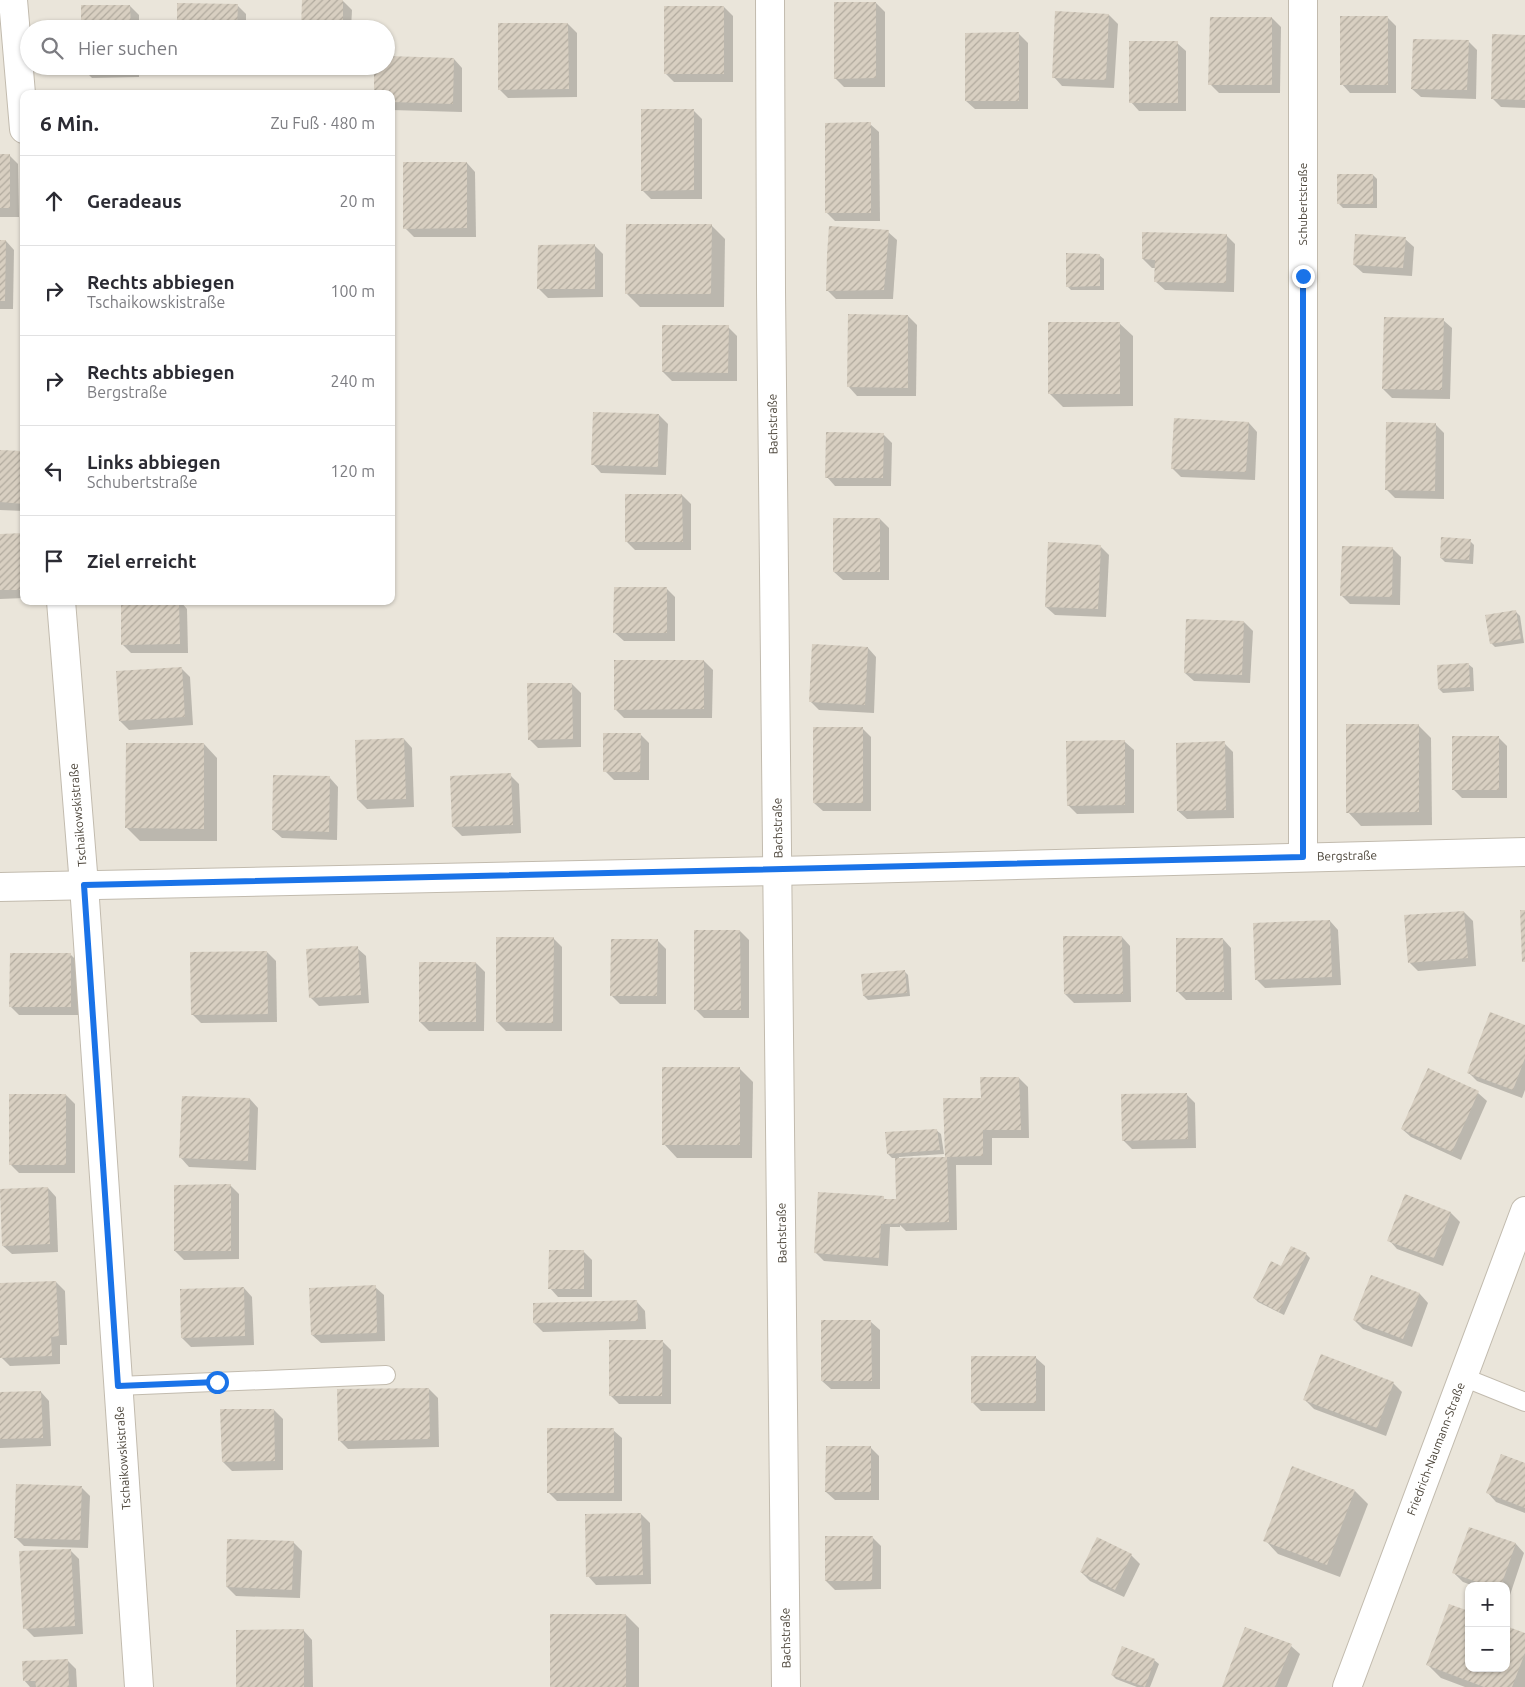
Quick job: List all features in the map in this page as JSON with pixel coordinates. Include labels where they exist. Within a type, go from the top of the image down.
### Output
[{"type":"street","points":[[14,0],[21,90]]},
{"type":"street","name":"Bachstraße","points":[[770,0],[771,281],[786,1687]]},
{"type":"street","name":"Schubertstraße","points":[[1303,0],[1303,857]]},
{"type":"street","name":"Tschaikowskistraße","points":[[61,605],[84,885],[139,1687]]},
{"type":"street","name":"Bergstraße","points":[[0,887],[1525,852]]},
{"type":"street","name":"Friedrich-Naumann-Straße","points":[[1347,1687],[1525,1211]]},
{"type":"lane","points":[[118,1386],[386,1375]]},
{"type":"lane","points":[[1463,1377],[1525,1402]]},
{"type":"shaded area","points":[[0,0],[1525,0],[1525,1687],[0,1687]]},
{"type":"building","points":[[302,0],[343,0],[343,20],[301,20]]},
{"type":"building","points":[[834,2],[876,2],[876,78],[834,79]]},
{"type":"building","points":[[177,3],[238,4],[237,20],[177,20]]},
{"type":"building","points":[[81,5],[130,5],[131,20],[81,20]]},
{"type":"building","points":[[664,6],[724,6],[724,74],[664,74]]},
{"type":"building","points":[[1055,11],[1109,14],[1106,80],[1052,78]]},
{"type":"building","points":[[1340,16],[1388,16],[1388,85],[1340,85]]},
{"type":"building","points":[[1210,17],[1272,17],[1272,85],[1208,85]]},
{"type":"building","points":[[498,23],[568,23],[569,89],[498,90]]},
{"type":"building","points":[[1019,32],[1019,101],[965,101],[965,33]]},
{"type":"building","points":[[1492,34],[1525,35],[1525,100],[1491,99]]},
{"type":"building","points":[[1413,39],[1469,40],[1467,90],[1411,89]]},
{"type":"building","points":[[1129,41],[1178,41],[1178,103],[1129,103]]},
{"type":"building","points":[[395,56],[454,58],[453,104],[395,102],[395,90],[374,90],[374,75],[395,75]]},
{"type":"building","points":[[641,109],[694,109],[694,190],[641,191]]},
{"type":"building","points":[[871,122],[871,213],[825,213],[825,123]]},
{"type":"building","points":[[0,154],[10,154],[10,208],[0,208]]},
{"type":"building","points":[[403,162],[467,162],[467,228],[403,229]]},
{"type":"building","points":[[1337,174],[1373,174],[1373,204],[1337,204]]},
{"type":"building","points":[[626,224],[712,224],[711,294],[625,294]]},
{"type":"building","points":[[829,226],[889,230],[884,290],[826,291]]},
{"type":"building","points":[[1142,232],[1227,234],[1226,283],[1154,282],[1155,260],[1142,259]]},
{"type":"building","points":[[1355,234],[1406,237],[1403,268],[1353,265]]},
{"type":"building","points":[[0,240],[6,240],[5,301],[0,301]]},
{"type":"building","points":[[595,244],[595,289],[537,289],[538,245]]},
{"type":"building","points":[[1066,253],[1100,254],[1100,286],[1066,287]]},
{"type":"building","points":[[848,314],[908,315],[908,388],[847,387]]},
{"type":"building","points":[[1384,317],[1444,318],[1442,390],[1382,389]]},
{"type":"building","points":[[1048,322],[1120,322],[1120,394],[1048,394]]},
{"type":"building","points":[[662,325],[729,325],[728,373],[662,372]]},
{"type":"building","points":[[593,412],[659,414],[658,467],[591,465]]},
{"type":"building","points":[[1174,418],[1249,422],[1246,472],[1171,469]]},
{"type":"building","points":[[1386,422],[1436,423],[1435,491],[1385,490]]},
{"type":"building","points":[[826,432],[884,433],[883,478],[825,478]]},
{"type":"building","points":[[0,450],[20,451],[20,504],[0,502]]},
{"type":"building","points":[[625,494],[682,494],[683,542],[625,542]]},
{"type":"building","points":[[833,518],[880,518],[880,572],[833,572]]},
{"type":"building","points":[[20,533],[20,590],[0,590],[0,534]]},
{"type":"building","points":[[1441,537],[1471,539],[1469,560],[1440,558]]},
{"type":"building","points":[[1048,542],[1101,545],[1098,609],[1045,607]]},
{"type":"building","points":[[1342,546],[1393,547],[1392,597],[1340,596]]},
{"type":"building","points":[[614,587],[667,587],[667,633],[613,633]]},
{"type":"building","points":[[121,605],[179,605],[180,644],[121,645]]},
{"type":"building","points":[[1516,610],[1521,639],[1490,644],[1485,615]]},
{"type":"building","points":[[1186,619],[1244,621],[1242,675],[1184,673]]},
{"type":"building","points":[[812,644],[868,647],[865,705],[809,702]]},
{"type":"building","points":[[614,660],[704,660],[704,709],[614,710]]},
{"type":"building","points":[[1469,663],[1470,687],[1438,689],[1437,665]]},
{"type":"building","points":[[182,667],[185,717],[119,721],[116,671]]},
{"type":"building","points":[[527,683],[572,683],[573,739],[528,740]]},
{"type":"building","points":[[1346,724],[1419,724],[1419,812],[1346,813]]},
{"type":"building","points":[[813,727],[863,727],[863,803],[813,803]]},
{"type":"building","points":[[603,733],[641,733],[640,772],[603,772]]},
{"type":"building","points":[[1452,736],[1499,736],[1499,790],[1452,790]]},
{"type":"building","points":[[404,738],[406,799],[357,800],[355,740]]},
{"type":"building","points":[[1125,740],[1125,805],[1067,806],[1066,741]]},
{"type":"building","points":[[1225,741],[1226,810],[1177,811],[1176,743]]},
{"type":"building","points":[[126,743],[204,743],[204,829],[125,828]]},
{"type":"building","points":[[511,773],[513,825],[452,827],[450,776]]},
{"type":"building","points":[[273,775],[330,776],[329,832],[272,830]]},
{"type":"building","points":[[1520,910],[1525,910],[1525,962],[1522,962]]},
{"type":"building","points":[[1464,911],[1468,958],[1408,963],[1404,915]]},
{"type":"building","points":[[1330,920],[1332,977],[1255,980],[1253,923]]},
{"type":"building","points":[[694,930],[740,930],[741,1010],[694,1010]]},
{"type":"building","points":[[1063,936],[1122,936],[1123,994],[1064,994]]},
{"type":"building","points":[[496,937],[554,937],[553,1023],[496,1022]]},
{"type":"building","points":[[1176,938],[1223,938],[1224,992],[1176,992]]},
{"type":"building","points":[[611,939],[658,939],[657,996],[610,996]]},
{"type":"building","points":[[358,946],[361,995],[309,998],[306,949]]},
{"type":"building","points":[[267,951],[268,1014],[191,1015],[190,952]]},
{"type":"building","points":[[10,953],[71,953],[71,1007],[9,1007]]},
{"type":"building","points":[[419,962],[476,962],[476,1022],[419,1022]]},
{"type":"building","points":[[905,970],[907,993],[863,996],[861,974]]},
{"type":"building","points":[[1490,1012],[1525,1025],[1525,1058],[1513,1090],[1467,1073]]},
{"type":"building","points":[[662,1067],[740,1067],[740,1145],[662,1145]]},
{"type":"building","points":[[1428,1068],[1479,1091],[1452,1152],[1401,1129]]},
{"type":"building","points":[[980,1077],[1019,1077],[1021,1130],[983,1130],[983,1156],[947,1157],[949,1222],[881,1224],[879,1258],[814,1253],[818,1192],[884,1196],[884,1199],[896,1199],[895,1158],[945,1157],[943,1098],[981,1098]]},
{"type":"building","points":[[1187,1093],[1188,1139],[1122,1141],[1121,1094]]},
{"type":"building","points":[[9,1094],[66,1094],[66,1165],[9,1165]]},
{"type":"building","points":[[182,1096],[250,1098],[248,1161],[179,1158]]},
{"type":"building","points":[[937,1129],[940,1150],[887,1154],[885,1132]]},
{"type":"building","points":[[231,1184],[231,1251],[174,1251],[174,1185]]},
{"type":"building","points":[[48,1187],[50,1244],[2,1246],[0,1189]]},
{"type":"building","points":[[1405,1194],[1451,1212],[1434,1258],[1387,1241]]},
{"type":"building","points":[[1291,1246],[1307,1253],[1279,1312],[1253,1298],[1271,1261],[1281,1266]]},
{"type":"building","points":[[549,1250],[584,1250],[584,1289],[548,1289]]},
{"type":"building","points":[[1371,1275],[1420,1293],[1403,1339],[1353,1320]]},
{"type":"building","points":[[56,1281],[59,1336],[51,1337],[52,1356],[0,1358],[0,1283]]},
{"type":"building","points":[[376,1285],[377,1333],[311,1335],[309,1288]]},
{"type":"building","points":[[244,1287],[245,1336],[181,1338],[180,1289]]},
{"type":"building","points":[[637,1300],[638,1321],[533,1323],[533,1303]]},
{"type":"building","points":[[821,1320],[871,1320],[872,1381],[821,1381]]},
{"type":"building","points":[[609,1340],[663,1340],[662,1396],[609,1396]]},
{"type":"building","points":[[1321,1354],[1394,1382],[1377,1428],[1303,1400]]},
{"type":"building","points":[[971,1356],[1036,1356],[1036,1403],[971,1403]]},
{"type":"building","points":[[429,1388],[430,1439],[338,1441],[337,1389]]},
{"type":"building","points":[[41,1391],[43,1438],[0,1439],[0,1392]]},
{"type":"building","points":[[220,1409],[274,1409],[275,1461],[222,1462]]},
{"type":"building","points":[[547,1428],[614,1428],[614,1493],[547,1493]]},
{"type":"building","points":[[826,1446],[871,1446],[871,1492],[825,1492]]},
{"type":"building","points":[[1501,1454],[1525,1463],[1525,1508],[1486,1493]]},
{"type":"building","points":[[1292,1466],[1355,1490],[1327,1565],[1263,1541]]},
{"type":"building","points":[[16,1484],[82,1486],[80,1540],[14,1538]]},
{"type":"building","points":[[641,1513],[643,1575],[586,1577],[585,1514]]},
{"type":"building","points":[[1469,1527],[1516,1543],[1502,1582],[1477,1582],[1452,1573]]},
{"type":"building","points":[[825,1536],[873,1536],[872,1581],[825,1581]]},
{"type":"building","points":[[1097,1537],[1132,1554],[1115,1590],[1080,1572]]},
{"type":"building","points":[[227,1539],[294,1541],[292,1590],[226,1587]]},
{"type":"building","points":[[71,1549],[75,1626],[23,1629],[19,1551]]},
{"type":"building","points":[[1449,1604],[1465,1610],[1465,1672],[1510,1672],[1510,1627],[1525,1633],[1525,1653],[1512,1687],[1484,1687],[1426,1665]]},
{"type":"building","points":[[550,1614],[626,1614],[626,1687],[550,1687]]},
{"type":"building","points":[[1245,1627],[1292,1644],[1275,1687],[1222,1687]]},
{"type":"building","points":[[304,1629],[304,1687],[236,1687],[236,1630]]},
{"type":"building","points":[[1122,1646],[1155,1659],[1145,1687],[1111,1675]]},
{"type":"building","points":[[68,1659],[69,1687],[36,1687],[35,1681],[23,1681],[22,1661]]},
{"type":"route","points":[[217,1382],[118,1386],[84,885],[1303,857],[1303,276]]}]
